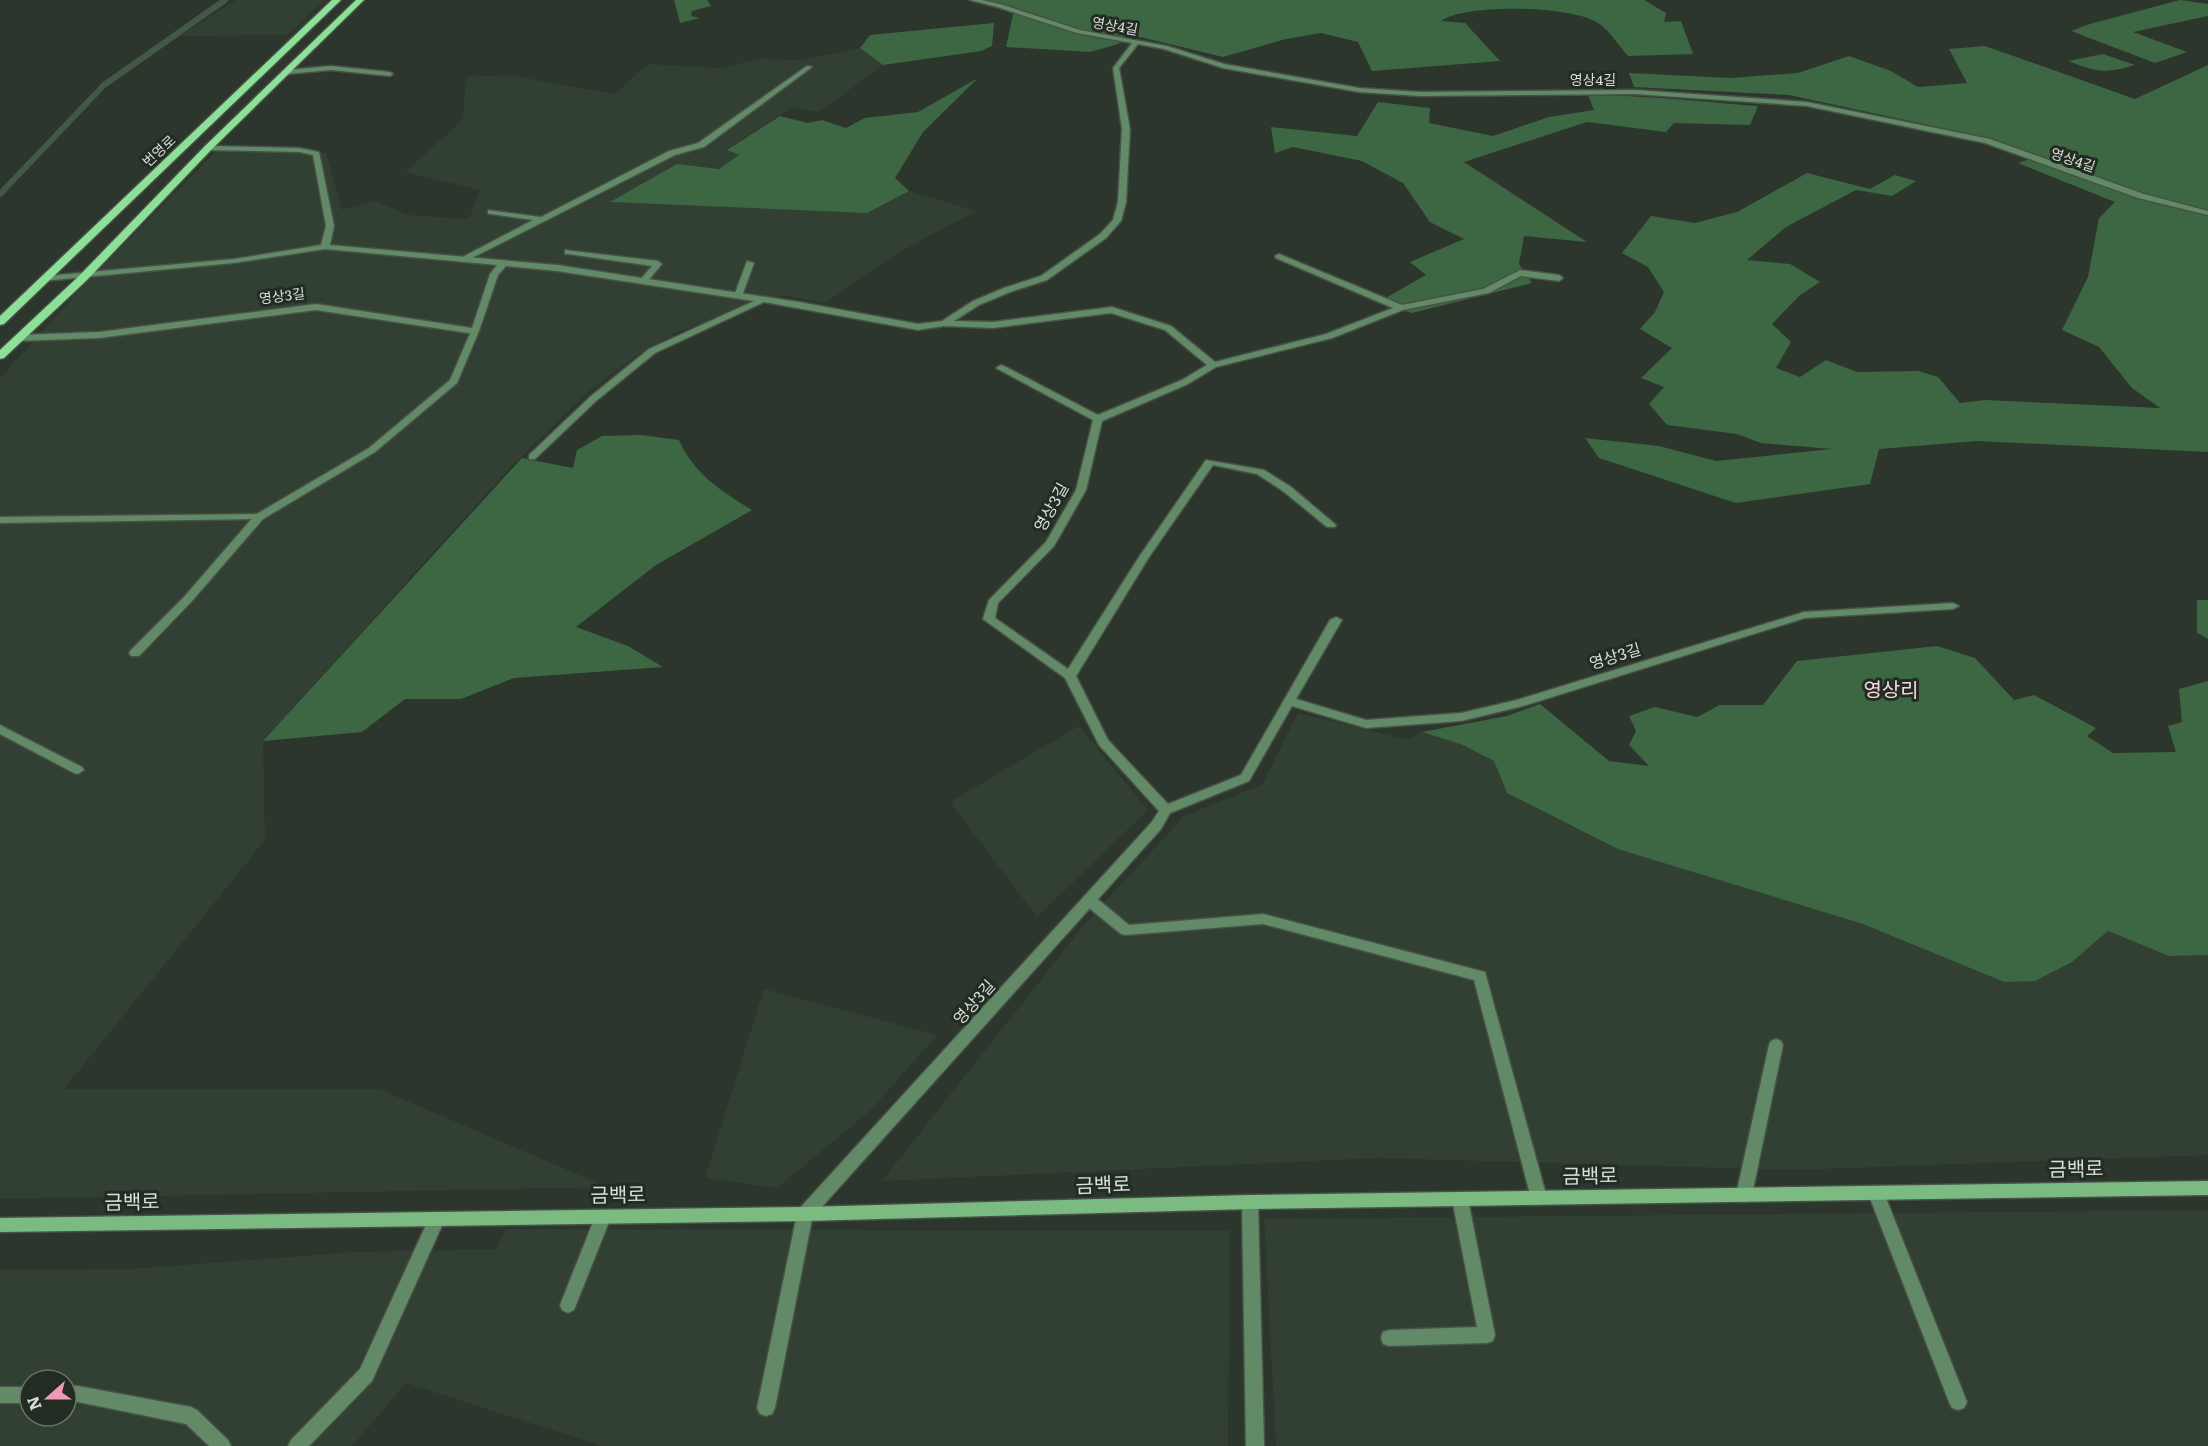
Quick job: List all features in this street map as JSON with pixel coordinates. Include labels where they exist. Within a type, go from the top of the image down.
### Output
[{"type":"main road","name":"번영로","points":[[0,322],[337,0]]},
{"type":"main road","name":"번영로","points":[[0,356],[83,278],[208,148],[360,0]]},
{"type":"street","name":"영상4길","points":[[973,0],[998,5],[1079,32],[1165,47],[1223,66],[1332,86],[1384,92],[1635,93],[1807,104],[1986,141],[2141,196],[2208,213]]},
{"type":"street","points":[[944,323],[996,294],[1044,278],[1103,236],[1117,221],[1122,202],[1126,129],[1116,68],[1136,42]]},
{"type":"street","points":[[461,260],[672,153],[701,145],[809,67]]},
{"type":"street","points":[[287,72],[331,68],[390,74]]},
{"type":"street","points":[[208,148],[298,150],[316,154],[330,226],[325,247]]},
{"type":"street","points":[[491,212],[541,219]]},
{"type":"street","points":[[46,279],[83,278],[274,256],[325,247],[557,268],[918,327],[944,323],[993,326],[1112,310],[1168,328],[1213,365]]},
{"type":"street","points":[[568,252],[658,264],[643,282]]},
{"type":"street","points":[[1279,256],[1401,308]]},
{"type":"street","points":[[738,296],[750,263]]},
{"type":"street","points":[[135,653],[188,599],[259,517],[372,450],[454,381],[476,331],[494,274],[503,264]]},
{"type":"street","points":[[1001,368],[1098,418],[1185,382],[1213,365],[1329,336],[1401,308],[1486,291],[1520,273],[1559,278]]},
{"type":"street","points":[[532,457],[593,399],[652,351],[762,300]]},
{"type":"street","name":"영상3길","points":[[18,338],[99,335],[316,307],[476,331]]},
{"type":"street","name":"영상3길","points":[[805,1214],[1156,826],[1166,810],[1103,742],[1070,676],[989,619],[993,602],[1050,544],[1081,490],[1098,418]]},
{"type":"street","points":[[1070,676],[1144,557],[1210,462],[1260,472],[1287,489],[1331,525]]},
{"type":"street","points":[[0,520],[259,517]]},
{"type":"street","name":"영상3길","points":[[1289,701],[1366,724],[1461,717],[1519,703],[1804,615],[1953,606]]},
{"type":"street","points":[[1166,810],[1245,778],[1336,620]]},
{"type":"street","points":[[0,729],[78,770]]},
{"type":"street","points":[[1089,900],[1126,930],[1263,919],[1480,976],[1539,1198]]},
{"type":"street","points":[[1744,1195],[1776,1045]]},
{"type":"street","name":"금백로","points":[[0,1225],[805,1214],[1250,1202],[2208,1188]]},
{"type":"street","points":[[1876,1193],[1958,1402]]},
{"type":"street","points":[[1389,1338],[1487,1335],[1460,1199]]},
{"type":"street","points":[[1250,1202],[1255,1446]]},
{"type":"street","points":[[766,1408],[805,1214]]},
{"type":"street","points":[[568,1305],[603,1216]]},
{"type":"street","points":[[297,1446],[366,1375],[437,1219]]},
{"type":"street","points":[[78,1394],[191,1416],[222,1446]]},
{"type":"street","points":[[0,1395],[18,1395]]},
{"type":"shaded area","points":[[236,0],[325,0],[287,35],[180,36]]},
{"type":"shaded area","points":[[860,48],[883,65],[819,112],[791,108],[728,149],[740,155],[719,169],[677,164],[611,202],[867,212],[909,191],[976,211],[901,251],[825,303],[782,295],[675,333],[634,357],[588,392],[508,470],[263,741],[265,840],[64,1089],[379,1089],[607,1187],[0,1199],[0,378],[86,283],[222,145],[326,153],[342,210],[375,201],[408,215],[469,219],[480,190],[405,172],[463,120],[466,77],[508,75],[615,94],[648,64],[721,68],[759,59],[800,60]]},
{"type":"shaded area","points":[[1298,713],[1408,740],[1422,732],[1463,745],[1494,761],[1507,793],[1863,924],[2003,982],[2072,962],[2108,931],[2169,956],[2208,955],[2208,1155],[1795,1170],[1378,1158],[882,1181],[1084,925],[1184,816],[1262,785]]},
{"type":"shaded area","points":[[1079,726],[1148,810],[1037,917],[950,802]]},
{"type":"shaded area","points":[[764,989],[937,1035],[870,1111],[777,1188],[705,1178]]},
{"type":"shaded area","points":[[2208,1210],[2208,1446],[1276,1446],[1264,1219]]},
{"type":"shaded area","points":[[506,1229],[1230,1231],[1228,1446],[602,1446],[406,1383],[352,1446],[0,1446],[0,1270],[130,1269],[356,1252],[496,1249]]},
{"type":"green space","points":[[674,0],[707,0],[711,6],[692,11],[691,16],[700,18],[680,23]]},
{"type":"green space","points":[[982,0],[1644,0],[1666,13],[1664,22],[1681,21],[1693,54],[1628,56],[1605,28],[1588,18],[1569,13],[1521,9],[1472,11],[1453,15],[1441,21],[1465,23],[1500,61],[1372,71],[1358,42],[1321,33],[1286,39],[1223,57],[1136,36],[1090,52],[1006,47],[1013,14],[1020,9]]},
{"type":"green space","points":[[2180,0],[2208,4],[2208,16],[2133,32],[2187,52],[2155,63],[2071,31],[2090,24]]},
{"type":"green space","points":[[994,23],[992,46],[981,51],[883,65],[860,48],[870,35]]},
{"type":"green space","points":[[1985,46],[2135,99],[2208,65],[2208,452],[1977,441],[1879,449],[1870,484],[1736,503],[1599,458],[1585,438],[1659,446],[1716,461],[1832,449],[1761,443],[1737,434],[1667,425],[1649,404],[1664,387],[1641,378],[1672,348],[1640,329],[1655,312],[1664,292],[1648,267],[1622,253],[1651,216],[1695,223],[1737,212],[1807,173],[1870,189],[1895,175],[1916,181],[1892,196],[1856,190],[1786,227],[1747,260],[1790,264],[1820,282],[1800,295],[1772,324],[1791,342],[1776,368],[1800,377],[1826,360],[1857,372],[1919,371],[1938,377],[1960,403],[1985,400],[2160,408],[2132,388],[2099,347],[2062,330],[2088,277],[2099,218],[2115,202],[2018,163],[2036,157],[1966,133],[1789,95],[1634,87],[1629,73],[1731,78],[1798,73],[1849,56],[1891,71],[1918,87],[1967,83],[1949,49]]},
{"type":"green space","points":[[2103,54],[2135,65],[2101,71],[2068,61]]},
{"type":"green space","points":[[978,78],[923,132],[895,178],[909,191],[867,213],[610,202],[677,164],[719,169],[739,155],[727,150],[780,116],[808,123],[822,120],[846,128],[865,118],[918,112]]},
{"type":"green space","points":[[1588,95],[1652,97],[1758,106],[1750,125],[1674,123],[1666,132],[1587,122],[1464,162],[1587,242],[1524,236],[1519,264],[1532,283],[1412,313],[1377,303],[1426,275],[1410,262],[1464,239],[1430,222],[1403,183],[1362,161],[1293,147],[1275,153],[1271,127],[1357,136],[1378,102],[1430,108],[1429,123],[1493,136],[1549,117],[1594,110]]},
{"type":"green space","points":[[641,435],[679,440],[692,463],[710,481],[752,510],[656,565],[576,627],[628,646],[663,667],[514,678],[461,699],[405,699],[362,732],[263,741],[522,458],[573,468],[577,450],[602,436]]},
{"type":"green space","points":[[2197,600],[2208,600],[2208,639],[2197,633]]},
{"type":"green space","points":[[1937,646],[1975,658],[2014,700],[2034,695],[2096,728],[2087,736],[2113,753],[2176,752],[2168,726],[2182,722],[2179,689],[2208,681],[2208,955],[2169,956],[2108,931],[2072,962],[2035,981],[2004,982],[1863,924],[1618,849],[1507,793],[1494,761],[1463,745],[1422,732],[1507,716],[1540,704],[1609,761],[1649,766],[1629,745],[1636,731],[1629,716],[1655,707],[1697,717],[1720,705],[1763,705],[1797,661]]},
{"type":"waterway","points":[[0,194],[104,85],[225,0]]},
{"type":"district","name":"영상리","points":[[1891,690]]}]
